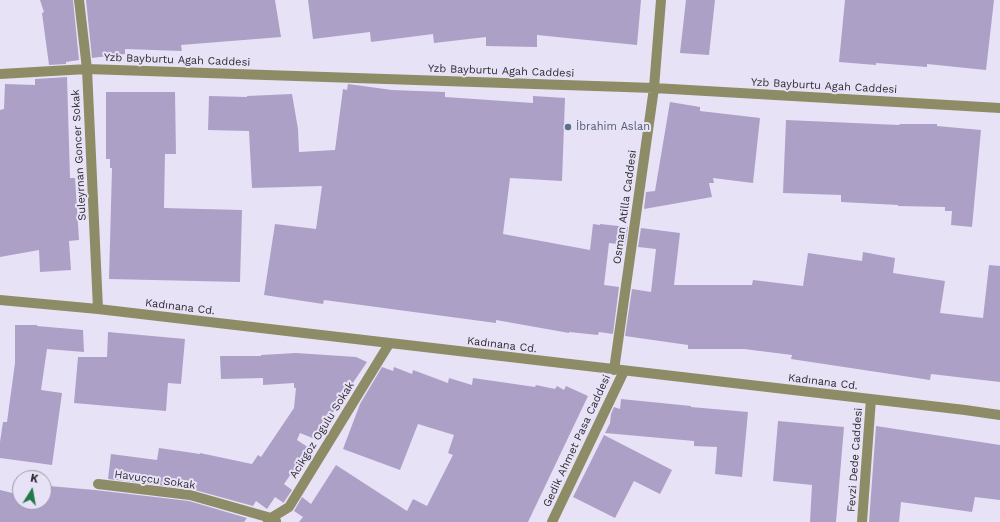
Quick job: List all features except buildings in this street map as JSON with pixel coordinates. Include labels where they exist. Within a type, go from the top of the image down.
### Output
[{"type":"street","name":"Suleyrnan Goncer Sokak","points":[[79,0],[87,69],[98,309]]},
{"type":"street","name":"Osman Atilla Caddesi","points":[[619,370],[654,88],[662,0]]},
{"type":"street","name":"Yzb Bayburtu Agah Caddesi","points":[[0,74],[87,69],[654,88],[1000,108]]},
{"type":"street","name":"Kadınana Cd.","points":[[0,300],[98,309],[1000,415]]},
{"type":"street","name":"Acikgoz Ogulu Sokak","points":[[272,521],[289,507],[389,344]]},
{"type":"street","name":"Gedik Ahmet Pasa Caddesi","points":[[552,522],[619,370]]},
{"type":"street","name":"Fevzi Dede Caddesi","points":[[862,522],[872,400]]},
{"type":"street","name":"Havuçcu Sokak","points":[[98,484],[190,495],[272,521]]},
{"type":"place","name":"İbrahim Aslan","points":[[568,127]]}]
